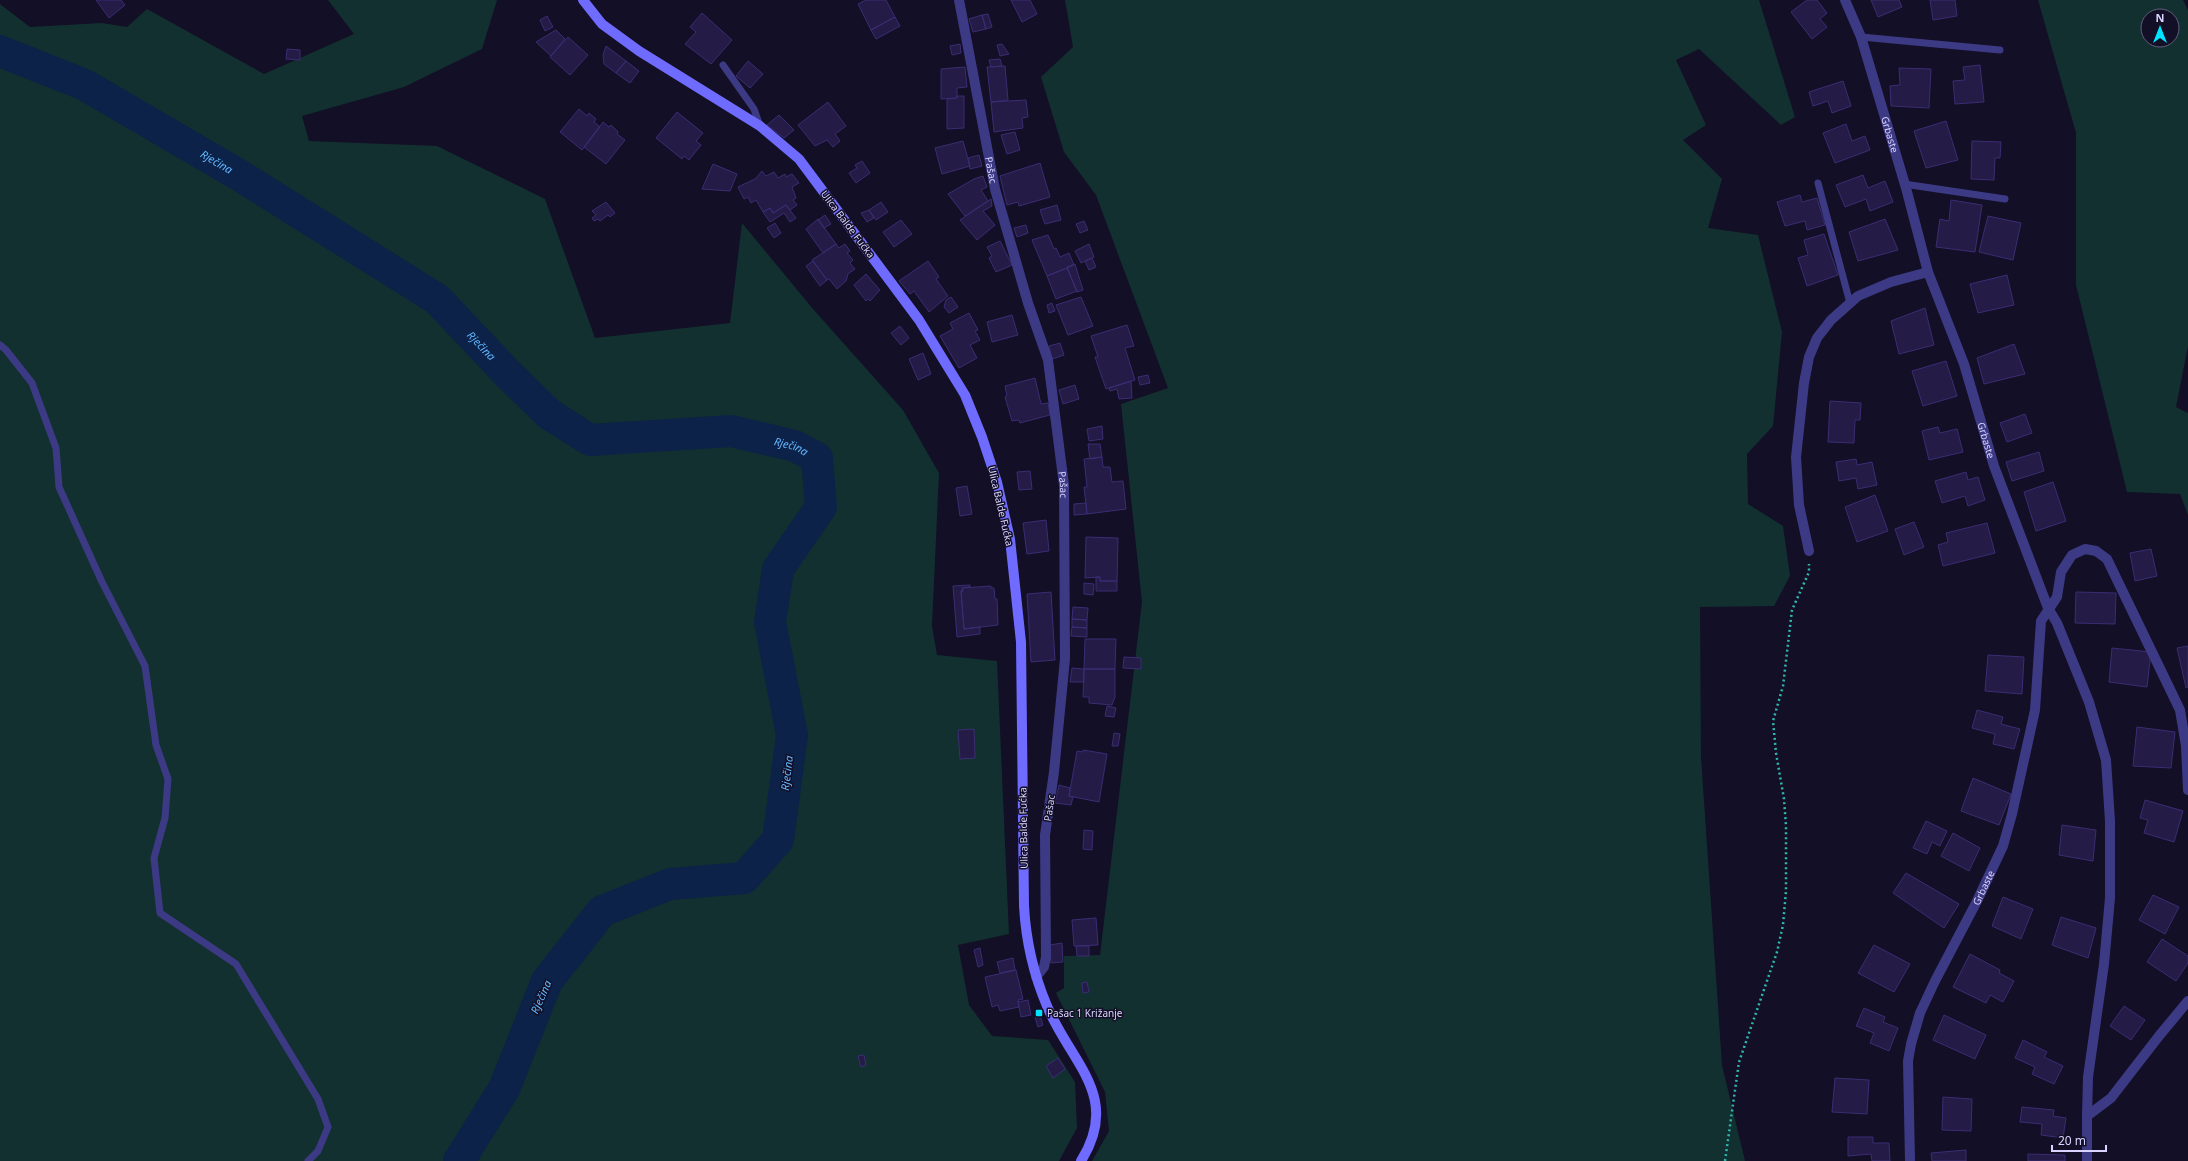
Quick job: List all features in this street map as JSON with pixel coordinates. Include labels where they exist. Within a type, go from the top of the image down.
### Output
[{"type":"main road","name":"Ulica Balde Fućka","points":[[584,0],[602,24],[627,42],[760,126],[799,159],[919,320],[965,395],[995,476],[1010,539],[1021,642],[1024,906],[1027,944],[1036,977],[1047,1008],[1086,1075],[1095,1097],[1096,1114],[1093,1134],[1082,1161]]},
{"type":"street","name":"Pašac","points":[[959,0],[995,189],[1028,303],[1048,360],[1064,485],[1065,659],[1046,835],[1046,957],[1044,967],[1036,977]]},
{"type":"street","name":"Grbaste","points":[[1845,0],[1861,36],[1928,272],[1964,364],[1994,466],[2048,608],[2057,623],[2089,702],[2106,760],[2110,821],[2110,898],[2104,964],[2088,1077],[2086,1116],[2087,1161]]},
{"type":"street","points":[[1810,551],[1799,505],[1796,480],[1796,457],[1804,383],[1809,357],[1817,338],[1831,320],[1858,296],[1891,282],[1928,272]]},
{"type":"street","name":"Grbaste","points":[[1910,1161],[1908,1061],[1911,1044],[1920,1013],[1935,981],[1978,901],[2005,840],[2034,710],[2041,621],[2056,597],[2061,572],[2072,555],[2085,549],[2096,551],[2107,559],[2180,710],[2186,746],[2188,790]]},
{"type":"street","points":[[2086,1116],[2112,1098],[2159,1036],[2188,1001]]},
{"type":"lane","points":[[1861,36],[2000,50]]},
{"type":"lane","points":[[722,65],[754,109],[760,126]]},
{"type":"lane","points":[[1818,183],[1850,303]]},
{"type":"lane","points":[[1904,184],[2005,199]]},
{"type":"lane","points":[[0,345],[6,350],[32,383],[56,448],[59,487],[102,582],[144,666],[156,745],[168,779],[165,818],[154,858],[160,913],[236,964],[318,1099],[328,1128],[318,1151],[308,1161]]},
{"type":"path","points":[[1725,1161],[1739,1062],[1777,952],[1783,925],[1786,891],[1786,826],[1784,799],[1776,753],[1773,721],[1784,686],[1792,610],[1810,572],[1810,551]]},
{"type":"green space","points":[[328,0],[497,0],[482,49],[404,87],[302,116],[309,141],[437,146],[545,199],[595,338],[730,323],[742,223],[813,309],[903,410],[939,473],[932,626],[937,655],[997,661],[1009,934],[958,945],[969,1005],[992,1036],[1048,1040],[1075,1082],[1077,1128],[1059,1161],[0,1161],[0,4],[30,27],[102,23],[127,27],[147,9],[264,74],[354,34]]},
{"type":"green space","points":[[1065,0],[1759,0],[1795,117],[1781,125],[1699,49],[1676,60],[1706,125],[1683,140],[1722,179],[1708,228],[1758,235],[1782,332],[1773,426],[1747,454],[1748,504],[1783,526],[1790,576],[1774,606],[1700,607],[1701,757],[1722,1065],[1745,1161],[1092,1161],[1109,1131],[1105,1092],[1056,993],[1064,988],[1064,956],[1100,955],[1142,602],[1121,404],[1168,388],[1096,195],[1064,152],[1041,77],[1073,47]]},
{"type":"green space","points":[[2038,0],[2183,0],[2188,10],[2188,346],[2176,407],[2188,413],[2188,515],[2180,494],[2127,492],[2076,285],[2076,133]]},
{"type":"building","points":[[96,0],[121,0],[125,5],[109,18]]},
{"type":"building","points":[[866,0],[886,0],[895,17],[871,30],[858,4]]},
{"type":"building","points":[[1011,0],[1030,0],[1037,14],[1022,22]]},
{"type":"building","points":[[1807,0],[1817,0],[1827,13],[1820,19],[1827,27],[1812,39],[1791,12]]},
{"type":"building","points":[[1871,0],[1899,0],[1902,7],[1878,17]]},
{"type":"building","points":[[1930,0],[1955,0],[1957,16],[1933,20]]},
{"type":"building","points":[[702,13],[732,40],[711,64],[685,44],[696,32],[690,27]]},
{"type":"building","points":[[988,14],[992,27],[986,29],[982,15]]},
{"type":"building","points":[[982,15],[986,29],[973,32],[969,19]]},
{"type":"building","points":[[547,16],[553,27],[545,31],[540,20]]},
{"type":"building","points":[[895,17],[900,26],[876,39],[871,30]]},
{"type":"building","points":[[556,30],[565,39],[551,56],[536,42]]},
{"type":"building","points":[[568,37],[588,55],[570,75],[550,57]]},
{"type":"building","points":[[960,44],[961,53],[952,55],[950,46]]},
{"type":"building","points":[[1002,44],[1009,54],[1000,56],[997,45]]},
{"type":"building","points":[[606,46],[626,61],[616,73],[604,64],[603,55]]},
{"type":"building","points":[[287,49],[300,50],[300,60],[286,59]]},
{"type":"building","points":[[1000,59],[1002,66],[991,67],[989,60]]},
{"type":"building","points":[[626,61],[639,71],[630,83],[616,73]]},
{"type":"building","points":[[748,61],[763,74],[750,88],[736,76]]},
{"type":"building","points":[[1980,65],[1984,102],[1955,104],[1953,81],[1965,80],[1963,67]]},
{"type":"building","points":[[1005,66],[1008,100],[991,102],[987,67]]},
{"type":"building","points":[[965,67],[967,87],[957,88],[957,98],[941,99],[941,69]]},
{"type":"building","points":[[1899,68],[1931,69],[1929,108],[1891,106],[1890,86],[1900,85]]},
{"type":"building","points":[[1843,81],[1851,106],[1832,113],[1828,101],[1813,106],[1809,92]]},
{"type":"building","points":[[957,96],[964,96],[964,128],[947,129],[947,99],[957,98]]},
{"type":"building","points":[[1026,100],[1028,117],[1022,118],[1023,128],[994,132],[991,102]]},
{"type":"building","points":[[828,102],[846,126],[835,134],[840,141],[833,147],[827,140],[815,146],[798,125]]},
{"type":"building","points":[[579,109],[587,116],[589,113],[596,119],[594,122],[600,127],[582,150],[560,132]]},
{"type":"building","points":[[677,112],[703,133],[696,141],[701,145],[689,160],[684,156],[682,159],[656,138]]},
{"type":"building","points":[[779,115],[794,130],[784,138],[767,125]]},
{"type":"building","points":[[1946,121],[1958,160],[1926,168],[1914,131]]},
{"type":"building","points":[[603,122],[609,127],[611,125],[618,132],[617,134],[625,140],[606,164],[584,147]]},
{"type":"building","points":[[1846,124],[1852,141],[1865,136],[1870,150],[1835,163],[1823,133]]},
{"type":"building","points":[[1015,132],[1020,150],[1007,154],[1001,135]]},
{"type":"building","points":[[963,141],[970,166],[942,174],[935,148]]},
{"type":"building","points":[[1972,141],[2001,142],[2000,158],[1995,158],[1994,180],[1971,179]]},
{"type":"building","points":[[979,155],[982,166],[970,169],[968,158]]},
{"type":"building","points":[[862,161],[870,173],[856,183],[849,173],[857,168],[855,165]]},
{"type":"building","points":[[1040,163],[1050,197],[1019,206],[1018,202],[1007,205],[1000,176]]},
{"type":"building","points":[[713,164],[737,174],[730,191],[702,189]]},
{"type":"building","points":[[762,171],[766,176],[774,172],[778,178],[785,174],[786,177],[792,174],[799,183],[792,187],[796,198],[793,200],[797,205],[790,210],[786,205],[773,213],[770,208],[763,212],[756,200],[751,203],[748,197],[744,199],[738,187],[755,179]]},
{"type":"building","points":[[1863,175],[1868,188],[1885,181],[1893,202],[1870,211],[1866,199],[1845,207],[1836,185]]},
{"type":"building","points":[[983,176],[987,187],[981,190],[988,201],[965,216],[948,194],[974,179]]},
{"type":"building","points":[[1800,195],[1802,202],[1817,198],[1825,225],[1807,230],[1805,221],[1785,226],[1777,202]]},
{"type":"building","points":[[991,199],[992,206],[983,211],[995,225],[977,240],[960,220]]},
{"type":"building","points":[[1951,200],[1982,205],[1975,252],[1936,247],[1940,219],[1949,221]]},
{"type":"building","points":[[606,202],[615,213],[610,217],[608,215],[600,221],[598,219],[594,221],[592,218],[596,215],[592,211]]},
{"type":"building","points":[[881,202],[888,212],[876,220],[869,210]]},
{"type":"building","points":[[786,205],[796,218],[790,222],[784,213],[770,222],[763,212],[770,208],[773,213]]},
{"type":"building","points":[[1057,205],[1061,220],[1045,224],[1040,210]]},
{"type":"building","points":[[869,210],[874,218],[867,222],[861,213]]},
{"type":"building","points":[[825,215],[831,224],[824,228],[818,220]]},
{"type":"building","points":[[1988,216],[2021,223],[2013,260],[1979,252]]},
{"type":"building","points":[[818,219],[836,244],[823,253],[806,229]]},
{"type":"building","points":[[1885,219],[1898,250],[1858,261],[1849,232]]},
{"type":"building","points":[[901,220],[912,234],[894,247],[883,232]]},
{"type":"building","points":[[1084,221],[1088,230],[1080,233],[1076,224]]},
{"type":"building","points":[[775,223],[781,233],[774,238],[767,228]]},
{"type":"building","points":[[1026,225],[1028,233],[1017,237],[1014,228]]},
{"type":"building","points":[[1824,234],[1838,275],[1807,286],[1798,258],[1808,255],[1804,240]]},
{"type":"building","points":[[1048,235],[1054,249],[1056,248],[1060,257],[1069,253],[1074,265],[1047,276],[1032,240]]},
{"type":"building","points":[[1000,241],[1012,265],[996,272],[989,258],[992,256],[987,247]]},
{"type":"building","points":[[836,244],[839,248],[845,244],[850,251],[847,253],[853,260],[850,263],[855,269],[848,274],[846,281],[837,289],[829,279],[827,280],[812,260]]},
{"type":"building","points":[[1089,244],[1094,257],[1081,263],[1075,251]]},
{"type":"building","points":[[1092,258],[1096,267],[1089,270],[1085,261]]},
{"type":"building","points":[[813,261],[827,280],[820,286],[806,266]]},
{"type":"building","points":[[928,261],[939,277],[936,279],[948,296],[929,312],[914,291],[910,294],[899,281]]},
{"type":"building","points":[[1075,264],[1083,290],[1077,292],[1067,267]]},
{"type":"building","points":[[1067,268],[1077,291],[1056,299],[1047,276]]},
{"type":"building","points":[[866,274],[880,290],[870,301],[868,299],[866,301],[854,285]]},
{"type":"building","points":[[2007,275],[2014,305],[1978,313],[1970,284]]},
{"type":"building","points":[[951,297],[958,307],[949,313],[944,307],[946,300]]},
{"type":"building","points":[[1081,297],[1093,326],[1068,335],[1056,305]]},
{"type":"building","points":[[1052,303],[1055,311],[1049,313],[1047,305]]},
{"type":"building","points":[[1925,308],[1934,345],[1899,354],[1891,321]]},
{"type":"building","points":[[969,313],[978,330],[975,331],[980,340],[970,345],[977,358],[959,368],[940,336],[953,329],[950,323]]},
{"type":"building","points":[[1012,315],[1018,335],[992,342],[987,322]]},
{"type":"building","points":[[1127,325],[1134,346],[1125,348],[1135,380],[1106,389],[1095,357],[1098,357],[1091,336]]},
{"type":"building","points":[[900,326],[909,338],[901,345],[891,333]]},
{"type":"building","points":[[1060,343],[1064,355],[1052,359],[1049,346]]},
{"type":"building","points":[[2014,344],[2025,374],[1984,384],[1977,358]]},
{"type":"building","points":[[923,353],[931,374],[918,380],[909,359]]},
{"type":"building","points":[[1946,361],[1957,396],[1923,406],[1912,371]]},
{"type":"building","points":[[1148,375],[1150,383],[1140,385],[1138,377]]},
{"type":"building","points":[[1035,378],[1041,404],[1048,403],[1050,415],[1020,423],[1019,420],[1012,421],[1005,397],[1007,396],[1005,386]]},
{"type":"building","points":[[1131,381],[1132,398],[1119,399],[1117,389],[1110,391],[1109,388]]},
{"type":"building","points":[[1075,385],[1079,399],[1063,404],[1059,390]]},
{"type":"building","points":[[1830,401],[1861,403],[1860,420],[1855,420],[1854,443],[1828,442]]},
{"type":"building","points":[[2025,414],[2032,433],[2007,442],[2000,423]]},
{"type":"building","points":[[1102,426],[1103,439],[1089,441],[1087,429]]},
{"type":"building","points":[[1938,427],[1940,433],[1957,429],[1963,452],[1929,460],[1922,431]]},
{"type":"building","points":[[1088,444],[1100,444],[1102,457],[1090,459]]},
{"type":"building","points":[[2039,452],[2044,471],[2012,481],[2006,462]]},
{"type":"building","points":[[1102,457],[1103,467],[1110,467],[1112,482],[1123,481],[1126,509],[1087,514],[1084,487],[1087,487],[1084,459]]},
{"type":"building","points":[[1856,459],[1857,465],[1872,462],[1877,485],[1858,489],[1856,478],[1839,481],[1836,462]]},
{"type":"building","points":[[1030,471],[1032,489],[1019,490],[1017,472]]},
{"type":"building","points":[[1966,472],[1968,480],[1978,477],[1985,500],[1968,506],[1965,496],[1942,503],[1935,481]]},
{"type":"building","points":[[2053,482],[2066,521],[2036,531],[2024,492]]},
{"type":"building","points":[[967,486],[972,514],[960,516],[956,488]]},
{"type":"building","points":[[1875,495],[1888,531],[1857,542],[1845,507]]},
{"type":"building","points":[[1086,503],[1087,514],[1074,515],[1074,504]]},
{"type":"building","points":[[1046,520],[1049,551],[1027,554],[1023,523]]},
{"type":"building","points":[[1914,522],[1924,547],[1904,555],[1895,529]]},
{"type":"building","points":[[1987,523],[1995,553],[1943,566],[1938,545],[1948,542],[1946,533]]},
{"type":"building","points":[[1086,537],[1118,538],[1117,581],[1100,581],[1100,577],[1085,578]]},
{"type":"building","points":[[2151,549],[2157,576],[2135,581],[2130,553]]},
{"type":"building","points":[[1096,577],[1100,577],[1100,581],[1117,581],[1117,591],[1096,591]]},
{"type":"building","points":[[1084,583],[1094,584],[1093,595],[1084,594]]},
{"type":"building","points":[[970,585],[970,587],[962,588],[963,591],[961,591],[964,629],[980,627],[980,634],[957,637],[953,586]]},
{"type":"building","points":[[991,586],[991,588],[994,588],[995,599],[997,599],[998,625],[964,629],[962,588]]},
{"type":"building","points":[[1051,592],[1055,660],[1031,662],[1027,594]]},
{"type":"building","points":[[2076,592],[2116,593],[2115,624],[2075,623]]},
{"type":"building","points":[[1073,607],[1088,608],[1087,620],[1072,619]]},
{"type":"building","points":[[1072,619],[1087,620],[1087,628],[1072,627]]},
{"type":"building","points":[[1072,627],[1087,628],[1087,637],[1071,636]]},
{"type":"building","points":[[1085,639],[1116,639],[1115,669],[1084,669]]},
{"type":"building","points":[[2188,646],[2188,687],[2186,688],[2177,648]]},
{"type":"building","points":[[2112,648],[2151,652],[2147,687],[2109,682]]},
{"type":"building","points":[[1988,655],[2024,657],[2022,694],[1985,691]]},
{"type":"building","points":[[1124,657],[1141,658],[1141,669],[1123,668]]},
{"type":"building","points":[[1072,668],[1084,669],[1084,682],[1070,682]]},
{"type":"building","points":[[1084,669],[1115,669],[1115,697],[1112,705],[1089,703],[1089,697],[1083,697]]},
{"type":"building","points":[[1107,706],[1116,708],[1114,717],[1105,716]]},
{"type":"building","points":[[1977,710],[2003,717],[2001,724],[2020,729],[2014,749],[1993,744],[1995,734],[1972,728]]},
{"type":"building","points":[[2137,727],[2175,732],[2171,768],[2133,766]]},
{"type":"building","points":[[974,729],[975,758],[960,759],[958,730]]},
{"type":"building","points":[[1114,733],[1120,734],[1118,746],[1112,746]]},
{"type":"building","points":[[1083,750],[1107,754],[1099,802],[1069,796],[1077,751],[1083,752]]},
{"type":"building","points":[[1973,778],[2011,794],[1999,825],[1961,811]]},
{"type":"building","points":[[1059,785],[1070,788],[1069,796],[1073,797],[1071,805],[1055,803]]},
{"type":"building","points":[[2145,800],[2183,811],[2174,842],[2144,833],[2148,820],[2140,818]]},
{"type":"building","points":[[1926,821],[1947,831],[1940,846],[1932,842],[1927,854],[1913,848]]},
{"type":"building","points":[[2062,825],[2096,830],[2093,861],[2059,855]]},
{"type":"building","points":[[1084,830],[1093,831],[1092,850],[1083,849]]},
{"type":"building","points":[[1953,833],[1980,848],[1969,871],[1941,856]]},
{"type":"building","points":[[1906,873],[1959,904],[1944,928],[1893,893]]},
{"type":"building","points":[[2153,895],[2179,907],[2165,934],[2139,920]]},
{"type":"building","points":[[2003,897],[2033,909],[2021,939],[1992,926]]},
{"type":"building","points":[[2061,917],[2096,928],[2088,958],[2052,945]]},
{"type":"building","points":[[1096,918],[1098,945],[1074,946],[1072,920]]},
{"type":"building","points":[[2162,939],[2188,956],[2188,963],[2176,981],[2147,962]]},
{"type":"building","points":[[1062,943],[1063,962],[1051,963],[1050,945]]},
{"type":"building","points":[[1874,945],[1910,964],[1894,992],[1858,973]]},
{"type":"building","points":[[1076,946],[1089,946],[1089,956],[1077,956]]},
{"type":"building","points":[[980,948],[983,965],[978,967],[974,950]]},
{"type":"building","points":[[1970,954],[2000,970],[1999,973],[2014,981],[2003,1002],[1990,995],[1986,1003],[1953,987]]},
{"type":"building","points":[[1013,958],[1015,970],[1000,973],[997,962]]},
{"type":"building","points":[[1016,970],[1023,999],[1018,1000],[1019,1007],[1000,1011],[998,1005],[992,1007],[985,977]]},
{"type":"building","points":[[1087,982],[1089,992],[1083,993],[1082,983]]},
{"type":"building","points":[[1028,1000],[1031,1015],[1021,1017],[1018,1002]]},
{"type":"building","points":[[2124,1006],[2145,1020],[2131,1040],[2110,1026]]},
{"type":"building","points":[[1864,1008],[1885,1017],[1883,1022],[1898,1028],[1889,1051],[1870,1043],[1874,1033],[1856,1026]]},
{"type":"building","points":[[1040,1015],[1043,1025],[1038,1027],[1035,1017]]},
{"type":"building","points":[[1944,1015],[1986,1035],[1975,1059],[1933,1040]]},
{"type":"building","points":[[2023,1040],[2047,1052],[2044,1057],[2063,1066],[2054,1084],[2032,1074],[2035,1067],[2015,1058]]},
{"type":"building","points":[[864,1055],[866,1065],[861,1067],[858,1056]]},
{"type":"building","points":[[1058,1058],[1065,1069],[1053,1078],[1046,1066]]},
{"type":"building","points":[[1835,1078],[1869,1080],[1867,1114],[1832,1112]]},
{"type":"building","points":[[1943,1097],[1972,1099],[1971,1131],[1942,1130]]},
{"type":"building","points":[[2022,1107],[2054,1110],[2053,1116],[2066,1118],[2063,1138],[2041,1135],[2042,1124],[2020,1122]]},
{"type":"building","points":[[1848,1137],[1873,1137],[1873,1143],[1889,1143],[1890,1161],[1872,1161],[1871,1154],[1848,1156]]},
{"type":"building","points":[[1966,1150],[1966,1161],[1932,1161],[1931,1153]]},
{"type":"building","points":[[2028,1154],[2065,1155],[2065,1161],[2028,1161]]},
{"type":"waterway","name":"Rječina","points":[[0,51],[85,85],[239,175],[437,299],[508,374],[549,414],[590,440],[731,431],[795,446],[817,458],[821,507],[778,569],[770,622],[792,735],[778,840],[744,878],[670,884],[602,911],[547,981],[504,1089],[459,1161]]},
{"type":"place","name":"Pašac 1 Križanje","points":[[1039,1013]]}]
